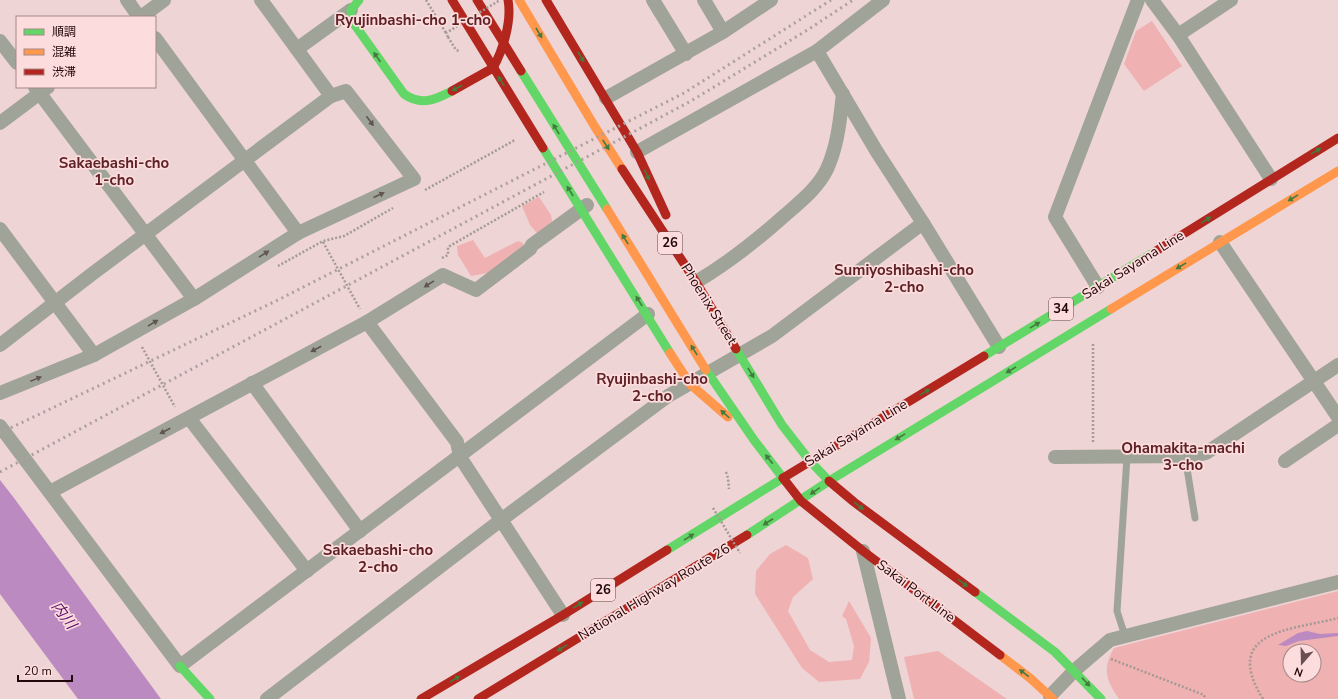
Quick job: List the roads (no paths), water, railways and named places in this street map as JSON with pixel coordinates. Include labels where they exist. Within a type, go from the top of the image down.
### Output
[{"type":"main road","name":"26","points":[[452,0],[690,384],[754,440]]},
{"type":"main road","name":"26","points":[[477,0],[708,373],[754,440],[783,478]]},
{"type":"main road","points":[[493,68],[503,43],[510,16],[508,0]]},
{"type":"main road","name":"26","points":[[546,0],[637,152],[696,282]]},
{"type":"main road","name":"Phoenix Street","points":[[521,4],[595,127],[696,282],[782,424],[810,461],[829,481]]},
{"type":"main road","points":[[355,5],[352,21],[399,88],[410,98],[416,101],[431,101],[493,68],[510,55]]},
{"type":"main road","name":"Sakai Sayama Line","points":[[783,478],[1098,287],[1271,178],[1338,138]]},
{"type":"main road","name":"Sakai Sayama Line","points":[[829,481],[1334,173]]},
{"type":"main road","name":"National Highway Route 26","points":[[421,699],[563,615],[783,478]]},
{"type":"main road","name":"Sakai Port Line","points":[[783,478],[801,501],[1030,678],[1052,697]]},
{"type":"main road","points":[[829,481],[854,502],[1055,652],[1075,670],[1101,699]]},
{"type":"main road","name":"National Highway Route 26","points":[[478,699],[761,527],[829,481]]},
{"type":"main road","points":[[180,666],[210,699]]},
{"type":"street","points":[[127,0],[139,16]]},
{"type":"street","points":[[141,16],[164,0]]},
{"type":"street","points":[[261,0],[331,96]]},
{"type":"street","points":[[521,4],[536,0]]},
{"type":"street","points":[[653,0],[686,54]]},
{"type":"street","points":[[704,0],[723,32]]},
{"type":"street","points":[[606,98],[686,54],[723,32],[771,0]]},
{"type":"street","points":[[637,152],[817,51],[883,0]]},
{"type":"street","points":[[1098,287],[1055,217],[1138,0]]},
{"type":"street","points":[[1152,0],[1178,35],[1271,178]]},
{"type":"street","points":[[1178,35],[1231,0]]},
{"type":"street","points":[[297,49],[355,5]]},
{"type":"street","points":[[156,39],[246,160],[298,233]]},
{"type":"street","points":[[0,41],[16,62]]},
{"type":"street","points":[[817,51],[877,152],[923,223],[999,347]]},
{"type":"street","points":[[0,123],[41,89],[194,299]]},
{"type":"street","points":[[0,345],[92,274],[331,96],[346,90],[414,179],[298,233],[194,299],[134,334],[94,355],[0,393]]},
{"type":"street","points":[[696,282],[726,264],[753,244],[811,192],[827,169],[838,134],[843,94]]},
{"type":"street","points":[[1334,173],[1338,188]]},
{"type":"street","points":[[50,492],[367,322],[443,275],[476,290],[530,249],[532,244],[599,196]]},
{"type":"street","points":[[267,699],[500,520],[668,396],[740,356],[772,336],[923,223]]},
{"type":"street","points":[[0,229],[94,355]]},
{"type":"street","points":[[1220,242],[1338,417]]},
{"type":"street","points":[[0,426],[180,666],[460,457],[648,314]]},
{"type":"street","points":[[367,322],[456,442],[460,457],[563,615]]},
{"type":"street","points":[[1055,457],[1185,456],[1206,453],[1338,365]]},
{"type":"street","points":[[252,383],[360,531]]},
{"type":"street","points":[[189,418],[307,571]]},
{"type":"street","points":[[1285,461],[1338,426]]},
{"type":"street","points":[[863,550],[899,699]]},
{"type":"street","points":[[1052,697],[1075,670],[1110,640],[1338,582]]},
{"type":"lane","points":[[1185,456],[1195,518]]},
{"type":"lane","points":[[1125,636],[1117,611],[1127,457]]},
{"type":"water","name":"内川","points":[[0,480],[161,699],[78,699],[0,594]]},
{"type":"water","points":[[1307,631],[1320,634],[1338,633],[1338,636],[1294,643],[1282,643],[1282,646],[1278,645],[1298,633]]},
{"type":"railway","points":[[0,433],[278,300],[684,93],[831,0]]},
{"type":"railway","points":[[0,472],[691,101],[809,29],[853,0]]},
{"type":"district","name":"Ryujinbashi-cho 1-cho","points":[[413,20]]},
{"type":"district","name":"Sakaebashi-cho 1-cho","points":[[114,172]]},
{"type":"district","name":"Sumiyoshibashi-cho 2-cho","points":[[904,278]]},
{"type":"district","name":"Ryujinbashi-cho 2-cho","points":[[652,388]]},
{"type":"district","name":"Ohamakita-machi 3-cho","points":[[1183,456]]},
{"type":"district","name":"Sakaebashi-cho 2-cho","points":[[378,558]]}]
